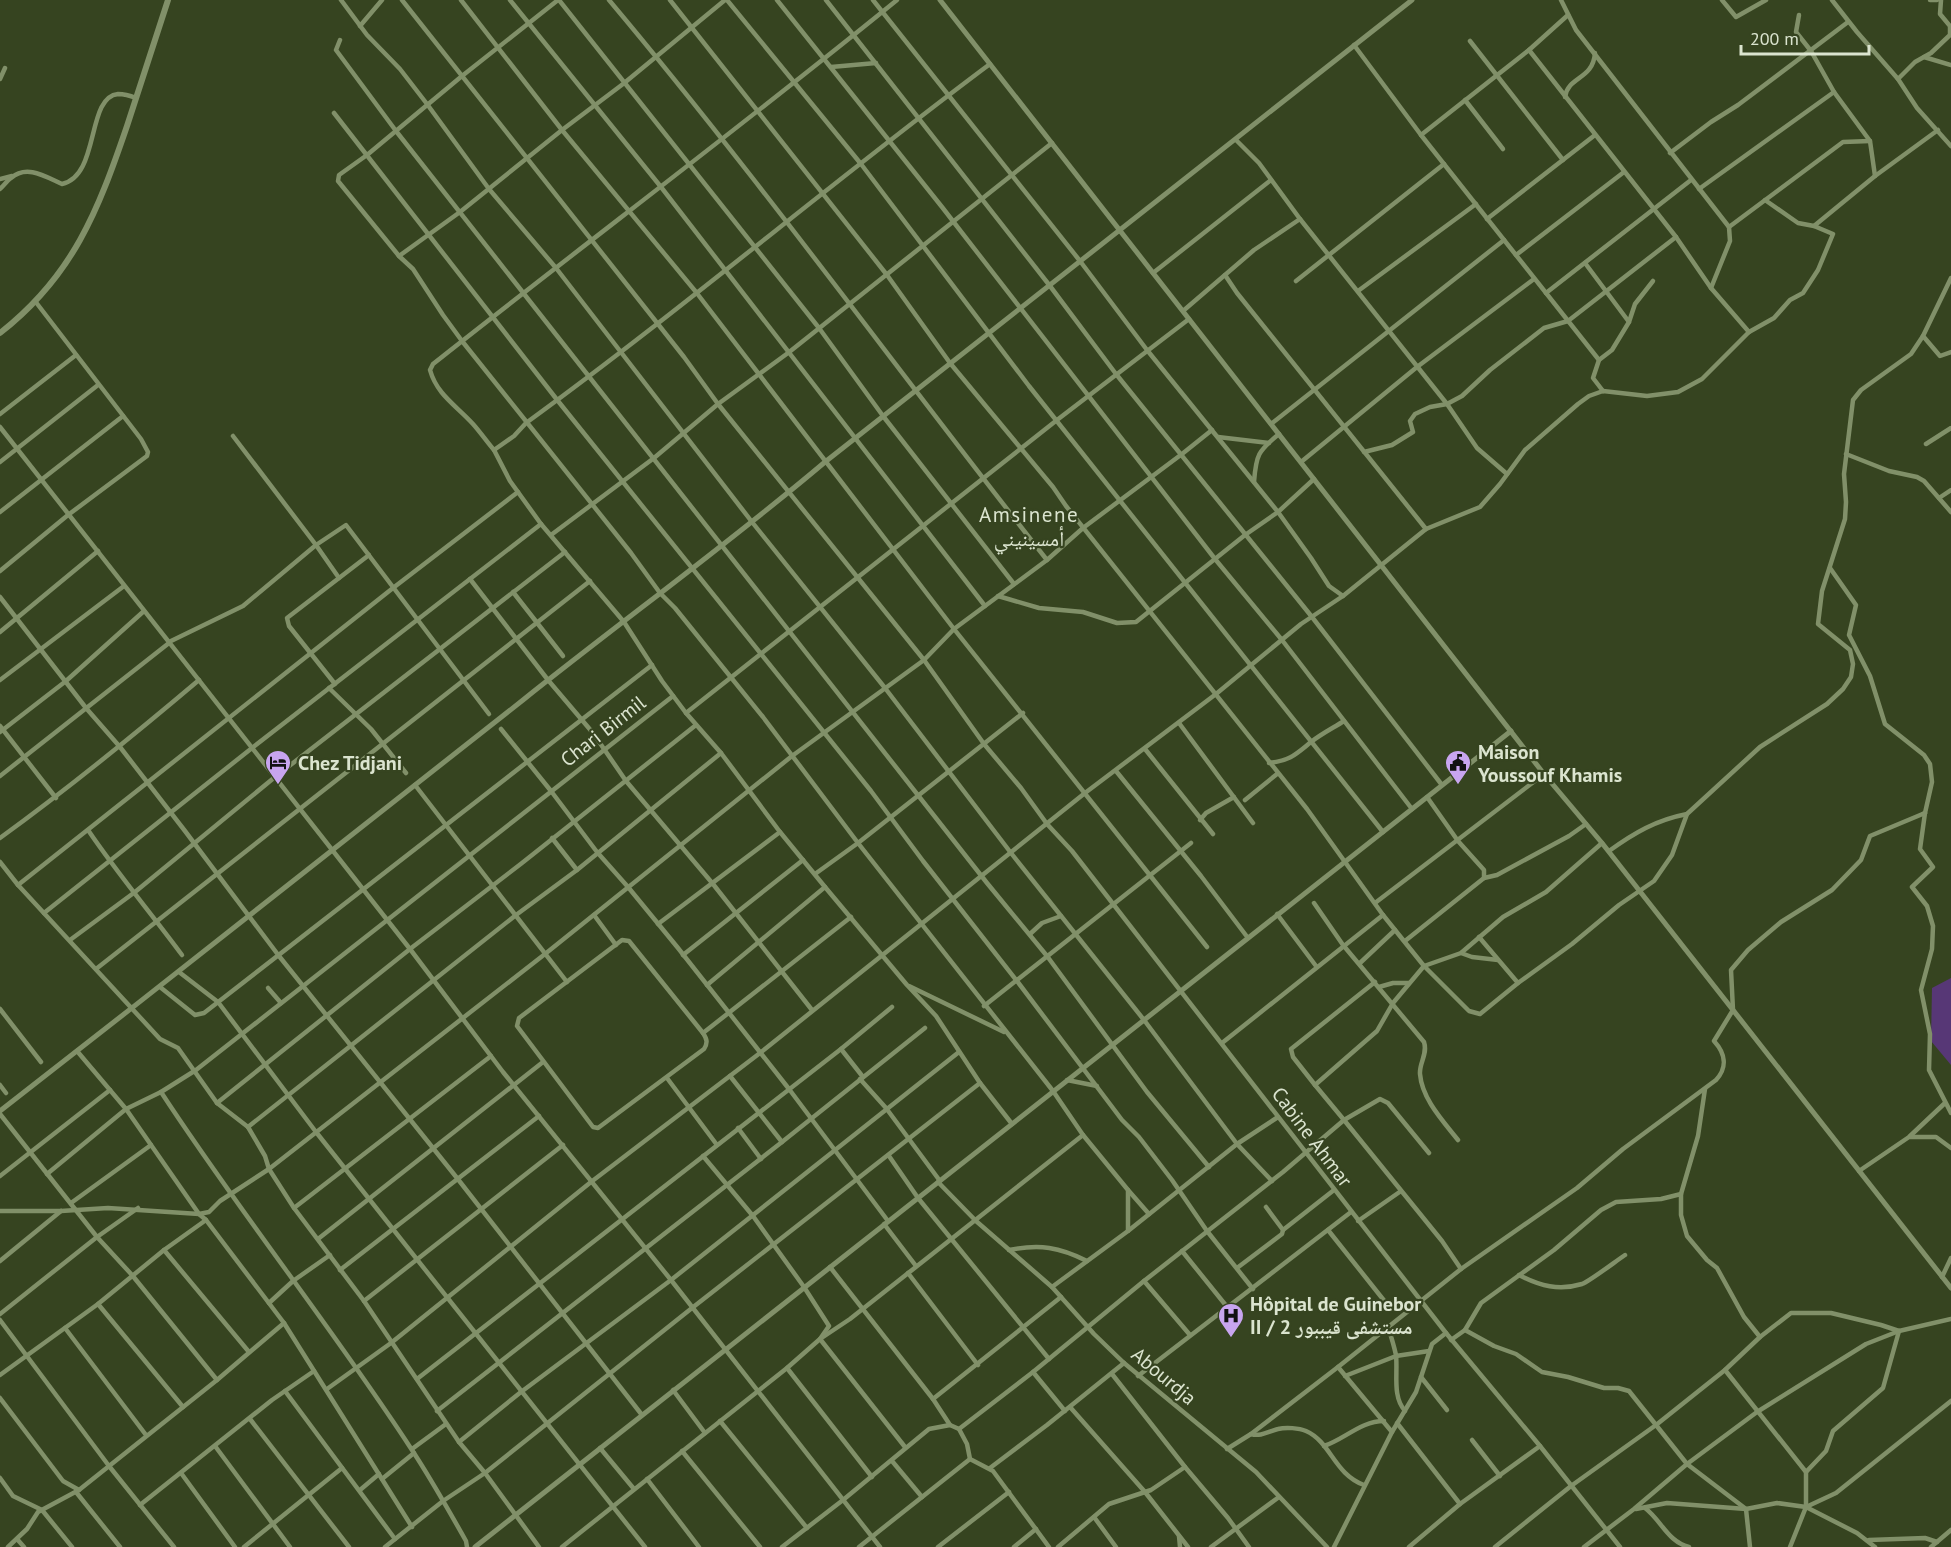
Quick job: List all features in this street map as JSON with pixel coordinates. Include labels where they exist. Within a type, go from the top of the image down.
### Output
[{"type":"main road","points":[[0,333],[36,301],[62,270],[87,229],[105,191],[168,0]]},
{"type":"street","points":[[341,0],[360,26],[400,69],[428,104],[489,189],[556,268],[752,522],[885,688],[1011,853],[1144,1020],[1238,1144],[1272,1180]]},
{"type":"street","points":[[360,26],[382,0]]},
{"type":"street","name":"Cabine Ahmar","points":[[402,0],[718,404],[924,660],[984,744],[1047,824],[1072,851],[1451,1340],[1540,1446],[1620,1547]]},
{"type":"street","points":[[461,0],[562,130],[696,292],[954,629],[1207,947]]},
{"type":"street","points":[[510,0],[661,187],[985,606]]},
{"type":"street","points":[[1014,584],[819,328],[623,84],[559,0],[339,175],[338,181],[399,256],[413,269],[462,341],[660,593],[732,677],[858,843],[963,975],[984,1006],[1053,1091],[1083,1135],[1149,1214]]},
{"type":"street","points":[[609,0],[656,56],[1047,560]]},
{"type":"street","points":[[670,0],[887,275],[950,363],[1053,487],[1269,764],[1307,809],[1383,915],[1424,966],[1473,1013],[1480,1014],[1639,890],[1654,881],[1672,855],[1686,814],[1760,747],[1827,704],[1851,678],[1853,664],[1850,650],[1818,624],[1822,591],[1845,519],[1844,474],[1853,400],[1862,390],[1911,354],[1923,336],[1951,278]]},
{"type":"street","points":[[399,256],[460,212],[526,157],[595,106],[726,0],[861,164],[988,333],[1383,832]]},
{"type":"street","points":[[777,0],[1151,478],[1282,640],[1412,809]]},
{"type":"street","points":[[826,0],[920,118],[1116,374],[1312,617],[1442,785]]},
{"type":"street","points":[[873,0],[1080,261],[1147,350],[1278,512],[1329,586],[1343,596]]},
{"type":"street","points":[[897,0],[825,60],[492,316],[433,364],[430,370],[443,396],[472,423],[494,450],[518,492],[541,524],[624,622],[686,713],[721,753],[780,832],[881,955],[936,1016],[980,1083],[1012,1124]]},
{"type":"street","points":[[940,0],[1544,774],[1587,824],[1951,1288]]},
{"type":"street","points":[[217,1380],[132,1275],[97,1238],[0,1112],[415,784],[789,493],[950,363],[1412,0]]},
{"type":"street","points":[[1561,0],[1576,30],[1729,227],[1730,241],[1712,288]]},
{"type":"street","points":[[1722,0],[1736,17],[1766,0]]},
{"type":"street","points":[[1842,0],[1834,2],[1898,79],[1917,108],[1951,146]]},
{"type":"street","points":[[1930,0],[1936,0]]},
{"type":"street","points":[[1898,79],[1915,62],[1950,35],[1950,26],[1940,14],[1941,0]]},
{"type":"street","points":[[1420,135],[1529,50],[1568,15]]},
{"type":"street","points":[[1799,15],[1796,32],[1811,51],[1834,92],[1870,141],[1875,176]]},
{"type":"street","points":[[1670,153],[1811,51],[1848,21]]},
{"type":"street","points":[[340,40],[336,50],[396,131],[721,546],[1030,934],[1147,1092],[1209,1167]]},
{"type":"street","points":[[1470,42],[1563,160]]},
{"type":"street","points":[[1354,45],[1420,135],[1599,360]]},
{"type":"street","points":[[1529,50],[1676,237],[1712,288],[1749,332]]},
{"type":"street","points":[[1565,97],[1569,87],[1591,69],[1595,53]]},
{"type":"street","points":[[1924,57],[1951,65]]},
{"type":"street","points":[[830,67],[876,63]]},
{"type":"street","points":[[494,450],[514,436],[526,423],[658,325],[696,292],[823,195],[888,141],[990,64]]},
{"type":"street","points":[[0,79],[5,68]]},
{"type":"street","points":[[1699,189],[1834,92]]},
{"type":"street","points":[[0,179],[31,171],[62,184],[69,182],[81,167],[89,151],[103,102],[110,96],[119,94],[136,98]]},
{"type":"street","points":[[1465,100],[1503,149]]},
{"type":"street","points":[[334,113],[558,400],[890,817],[1122,1120],[1139,1137],[1180,1191],[1207,1232],[1253,1289]]},
{"type":"street","points":[[1814,226],[1875,176],[1938,130]]},
{"type":"street","points":[[1487,219],[1595,135]]},
{"type":"street","points":[[1236,140],[1259,163],[1300,219],[1448,404],[1477,448],[1507,474]]},
{"type":"street","points":[[1729,227],[1843,142],[1870,141]]},
{"type":"street","points":[[551,536],[654,458],[718,404],[759,376],[1052,143]]},
{"type":"street","points":[[1296,281],[1444,164]]},
{"type":"street","points":[[1516,255],[1624,172]]},
{"type":"street","points":[[0,189],[12,177]]},
{"type":"street","points":[[1153,273],[1271,180]]},
{"type":"street","points":[[1546,293],[1692,180]]},
{"type":"street","points":[[1085,793],[1179,723],[1426,529],[1480,507],[1525,450],[1589,396],[1603,391],[1647,396],[1678,392],[1702,379],[1749,332],[1774,318],[1790,300],[1803,293],[1818,270],[1833,234],[1814,226],[1798,223],[1765,200]]},
{"type":"street","points":[[1358,291],[1476,204]]},
{"type":"street","points":[[1183,311],[1254,250],[1300,219]]},
{"type":"street","points":[[1365,452],[1392,445],[1413,432],[1410,421],[1415,414],[1430,407],[1448,404],[1462,396],[1490,370],[1544,328],[1568,321],[1676,237]]},
{"type":"street","points":[[1271,424],[1504,240]]},
{"type":"street","points":[[1585,263],[1629,322]]},
{"type":"street","points":[[1225,274],[1426,529]]},
{"type":"street","points":[[1301,462],[1417,367],[1534,279]]},
{"type":"street","points":[[1603,391],[1593,378],[1599,360],[1612,350],[1629,322],[1635,304],[1653,281]]},
{"type":"street","points":[[0,571],[68,515],[147,456],[147,448],[141,439],[36,301]]},
{"type":"street","points":[[686,713],[1189,318]]},
{"type":"street","points":[[1923,336],[1940,356],[1951,352]]},
{"type":"street","points":[[0,414],[76,355]]},
{"type":"street","points":[[0,462],[98,385]]},
{"type":"street","points":[[0,512],[123,416]]},
{"type":"street","points":[[0,427],[410,949],[491,1056],[646,1248],[880,1547]]},
{"type":"street","points":[[1926,444],[1951,428]]},
{"type":"street","points":[[0,1211],[61,1212],[138,1208],[199,1214],[209,1212],[220,1201],[269,1169],[381,1083],[792,756],[924,660],[954,629],[1047,560],[1083,528],[1212,430]]},
{"type":"street","points":[[1254,482],[1256,460],[1279,434]]},
{"type":"street","points":[[233,436],[316,544],[339,578]]},
{"type":"street","points":[[1218,437],[1269,443]]},
{"type":"street","points":[[1846,453],[1889,471],[1917,477],[1924,481],[1951,512]]},
{"type":"street","points":[[998,596],[1039,608],[1083,612],[1117,623],[1136,622],[1245,535],[1278,512],[1314,479]]},
{"type":"street","points":[[1940,498],[1951,490]]},
{"type":"street","points":[[18,885],[518,492]]},
{"type":"street","points":[[44,913],[541,524]]},
{"type":"street","points":[[0,776],[170,642],[243,606],[316,544],[346,525],[489,714]]},
{"type":"street","points":[[0,632],[98,551]]},
{"type":"street","points":[[69,940],[135,891],[275,777],[565,552]]},
{"type":"street","points":[[335,684],[289,626],[287,618],[369,555]]},
{"type":"street","points":[[1830,568],[1856,605],[1849,635],[1870,676],[1885,724],[1924,755],[1930,764],[1932,782],[1920,849],[1933,867],[1912,888],[1927,906],[1933,926],[1932,949],[1922,983],[1929,1025],[1929,1070],[1951,1113]]},
{"type":"street","points":[[470,579],[548,680],[581,718],[626,780],[713,884],[812,1010]]},
{"type":"street","points":[[96,969],[590,581]]},
{"type":"street","points":[[0,680],[124,586]]},
{"type":"street","points":[[513,592],[563,656]]},
{"type":"street","points":[[0,597],[86,708],[172,813],[279,956],[482,1209],[642,1415]]},
{"type":"street","points":[[56,798],[1,730],[66,681],[144,611]]},
{"type":"street","points":[[160,987],[195,1015],[204,1013],[652,664]]},
{"type":"street","points":[[0,838],[56,798],[199,680]]},
{"type":"street","points":[[329,688],[356,714],[406,773]]},
{"type":"street","name":"Chari Birmil","points":[[47,1174],[126,1109],[196,1070],[673,696]]},
{"type":"street","points":[[815,874],[858,843],[1023,713]]},
{"type":"street","points":[[1269,764],[1298,755],[1312,742],[1344,721]]},
{"type":"street","points":[[1179,723],[1253,823]]},
{"type":"street","points":[[217,1103],[696,725]]},
{"type":"street","points":[[501,729],[597,852],[658,924],[789,1089],[858,1180],[916,1266]]},
{"type":"street","points":[[475,1547],[1511,731]]},
{"type":"street","points":[[1145,749],[1213,834]]},
{"type":"street","points":[[248,1127],[516,915],[577,870],[721,753]]},
{"type":"street","points":[[327,1389],[392,1343],[591,1182],[760,1053],[1085,793],[1122,767]]},
{"type":"street","points":[[1116,771],[1181,850],[1248,938]]},
{"type":"street","points":[[1245,800],[1277,774]]},
{"type":"street","points":[[1375,903],[1544,774]]},
{"type":"street","points":[[415,784],[567,982]]},
{"type":"street","points":[[1200,820],[1206,813],[1234,797]]},
{"type":"street","points":[[1426,797],[1458,841],[1484,870],[1484,878]]},
{"type":"street","points":[[1227,1449],[1251,1434],[1461,1269],[1577,1188],[1623,1149],[1705,1089],[1720,1075],[1724,1066],[1723,1051],[1714,1041],[1733,1010],[1731,970],[1748,950],[1781,922],[1832,890],[1861,860],[1870,836],[1925,813]]},
{"type":"street","points":[[1609,852],[1642,828],[1669,817],[1686,814]]},
{"type":"street","points":[[1405,941],[1484,878],[1507,870],[1587,824]]},
{"type":"street","points":[[88,830],[182,955]]},
{"type":"street","points":[[658,924],[780,832]]},
{"type":"street","points":[[552,838],[577,870]]},
{"type":"street","points":[[984,1006],[1191,843]]},
{"type":"street","points":[[1315,1085],[1377,1031],[1393,1003],[1424,966],[1461,953],[1503,917],[1546,892],[1602,843]]},
{"type":"street","points":[[683,955],[803,860]]},
{"type":"street","points":[[0,862],[18,885],[160,1039],[178,1048],[196,1070],[217,1103],[248,1127],[265,1156],[269,1169],[294,1208],[364,1301],[459,1442],[485,1473],[539,1547]]},
{"type":"street","points":[[707,985],[825,887]]},
{"type":"street","points":[[1314,903],[1343,945],[1424,1042],[1426,1049],[1420,1073],[1421,1078],[1438,1115],[1458,1140]]},
{"type":"street","points":[[1277,914],[1316,966]]},
{"type":"street","points":[[594,915],[616,945]]},
{"type":"street","points":[[1222,1043],[1383,915]]},
{"type":"street","points":[[1030,934],[1042,923],[1061,916]]},
{"type":"street","points":[[703,1033],[851,917]]},
{"type":"street","points":[[1360,963],[1395,930]]},
{"type":"street","points":[[1479,937],[1518,983]]},
{"type":"street","points":[[622,940],[629,941],[707,1040],[704,1049],[598,1128],[593,1127],[543,1062],[517,1026],[517,1022],[519,1018],[616,945],[622,940]]},
{"type":"street","points":[[1461,953],[1472,957],[1498,960]]},
{"type":"street","points":[[179,972],[218,1002],[263,1065],[645,1547]]},
{"type":"street","points":[[1409,983],[1377,984],[1291,1050],[1293,1057],[1442,1241],[1461,1269]]},
{"type":"street","points":[[907,985],[925,992],[964,1014],[998,1028],[1010,1037]]},
{"type":"street","points":[[268,988],[281,1004]]},
{"type":"street","points":[[417,1379],[892,1007]]},
{"type":"street","points":[[0,1009],[41,1062]]},
{"type":"street","points":[[437,1411],[761,1159],[924,1028]]},
{"type":"street","name":"Abourdja","points":[[841,1049],[939,1181],[976,1221],[1052,1287],[1088,1327],[1138,1376],[1256,1472],[1327,1547]]},
{"type":"street","points":[[77,1051],[126,1109],[199,1214],[206,1220],[284,1323],[412,1527]]},
{"type":"street","points":[[459,1442],[671,1280],[959,1052]]},
{"type":"street","points":[[294,1208],[491,1056]]},
{"type":"street","points":[[318,1239],[543,1062]]},
{"type":"street","points":[[730,1076],[782,1142]]},
{"type":"street","points":[[667,1078],[717,1145]]},
{"type":"street","points":[[1067,1080],[1097,1086]]},
{"type":"street","points":[[385,1547],[443,1501],[485,1473],[547,1425],[692,1308],[980,1083]]},
{"type":"street","points":[[0,1085],[6,1093]]},
{"type":"street","points":[[1705,1089],[1698,1136],[1681,1194],[1681,1215],[1687,1236],[1707,1260],[1717,1268],[1744,1317],[1760,1337]]},
{"type":"street","points":[[0,1176],[110,1090]]},
{"type":"street","points":[[160,1092],[231,1195],[357,1368],[413,1451],[466,1540],[467,1547]]},
{"type":"street","points":[[960,1429],[1344,1120],[1380,1100],[1388,1103],[1429,1153]]},
{"type":"street","points":[[1859,1171],[1909,1137],[1945,1103]]},
{"type":"street","points":[[340,1270],[539,1116]]},
{"type":"street","points":[[1052,1287],[1128,1231],[1238,1144],[1278,1117]]},
{"type":"street","points":[[738,1128],[761,1159]]},
{"type":"street","points":[[562,1547],[787,1368],[820,1339],[863,1309],[1083,1135]]},
{"type":"street","points":[[1909,1137],[1933,1136],[1951,1148]]},
{"type":"street","points":[[71,1203],[151,1145]]},
{"type":"street","points":[[364,1301],[563,1145]]},
{"type":"street","points":[[889,1155],[918,1197],[1049,1359]]},
{"type":"street","points":[[703,1156],[753,1216],[829,1326],[820,1339]]},
{"type":"street","points":[[1128,1190],[1128,1231]]},
{"type":"street","points":[[1237,1268],[1334,1190]]},
{"type":"street","points":[[1358,1221],[1401,1191]]},
{"type":"street","points":[[1451,1340],[1465,1330],[1481,1303],[1554,1250],[1601,1210],[1616,1202],[1661,1199],[1681,1194]]},
{"type":"street","points":[[1266,1207],[1283,1230]]},
{"type":"street","points":[[0,1314],[138,1208]]},
{"type":"street","points":[[0,1261],[61,1212]]},
{"type":"street","points":[[1138,1376],[1351,1212]]},
{"type":"street","points":[[0,1375],[98,1304],[164,1250],[206,1220]]},
{"type":"street","points":[[1328,1230],[1386,1303]]},
{"type":"street","points":[[1009,1250],[1029,1247],[1056,1248],[1087,1261]]},
{"type":"street","points":[[164,1250],[249,1352]]},
{"type":"street","points":[[1182,1251],[1228,1308]]},
{"type":"street","points":[[269,1304],[293,1281],[330,1255]]},
{"type":"street","points":[[1519,1275],[1538,1285],[1545,1286],[1584,1284],[1625,1255]]},
{"type":"street","points":[[1942,1277],[1951,1258]]},
{"type":"street","points":[[830,1267],[950,1425]]},
{"type":"street","points":[[908,1273],[978,1365]]},
{"type":"street","points":[[1144,1281],[1190,1335]]},
{"type":"street","points":[[933,1400],[1061,1297]]},
{"type":"street","points":[[98,1304],[183,1407]]},
{"type":"street","points":[[1495,1547],[1571,1486],[1656,1425],[1791,1313],[1831,1313],[1899,1331]]},
{"type":"street","points":[[1584,1547],[1687,1464],[1757,1412],[1866,1344],[1899,1331],[1951,1319]]},
{"type":"street","points":[[0,1320],[109,1466],[174,1547]]},
{"type":"street","points":[[8,1547],[29,1527],[36,1514],[77,1491],[217,1380],[284,1323]]},
{"type":"street","points":[[1388,1327],[1396,1356],[1397,1391],[1400,1404],[1405,1411]]},
{"type":"street","points":[[65,1328],[147,1435]]},
{"type":"street","points":[[1465,1330],[1494,1346],[1516,1354],[1542,1372],[1604,1388],[1629,1391],[1687,1464],[1746,1509],[1750,1547]]},
{"type":"street","points":[[1806,1472],[1826,1451],[1833,1431],[1883,1388],[1899,1331]]},
{"type":"street","points":[[1334,1547],[1392,1431],[1416,1392],[1429,1351],[1435,1341],[1446,1333]]},
{"type":"street","points":[[820,1339],[905,1447]]},
{"type":"street","points":[[1345,1376],[1396,1356],[1429,1351]]},
{"type":"street","points":[[990,1468],[1124,1363]]},
{"type":"street","points":[[1338,1367],[1392,1431]]},
{"type":"street","points":[[787,1368],[872,1477]]},
{"type":"street","points":[[1725,1370],[1806,1472],[1806,1507],[1790,1547]]},
{"type":"street","points":[[140,1505],[285,1391],[314,1371]]},
{"type":"street","points":[[1033,1372],[1145,1492],[1188,1547]]},
{"type":"street","points":[[1112,1374],[1249,1547]]},
{"type":"street","points":[[1421,1377],[1447,1410]]},
{"type":"street","points":[[673,1390],[705,1433]]},
{"type":"street","points":[[285,1391],[395,1539]]},
{"type":"street","points":[[0,1398],[63,1481],[77,1491],[120,1547]]},
{"type":"street","points":[[1806,1507],[1836,1493],[1951,1401]]},
{"type":"street","points":[[250,1419],[349,1547]]},
{"type":"street","points":[[720,1421],[807,1528]]},
{"type":"street","points":[[1324,1446],[1336,1442],[1367,1423],[1384,1421]]},
{"type":"street","points":[[1397,1423],[1460,1504]]},
{"type":"street","points":[[360,1490],[446,1424]]},
{"type":"street","points":[[782,1547],[929,1429],[950,1425],[960,1429],[967,1444],[969,1459]]},
{"type":"street","points":[[1251,1434],[1259,1435],[1280,1428],[1305,1431],[1324,1446],[1344,1474],[1364,1485]]},
{"type":"street","points":[[1472,1440],[1500,1476]]},
{"type":"street","points":[[215,1446],[290,1547]]},
{"type":"street","points":[[1412,1546],[1460,1504],[1540,1446]]},
{"type":"street","points":[[600,1448],[634,1489]]},
{"type":"street","points":[[682,1451],[760,1547]]},
{"type":"street","points":[[969,1459],[990,1468],[1049,1547]]},
{"type":"street","points":[[859,1547],[969,1459]]},
{"type":"street","points":[[892,1461],[922,1497]]},
{"type":"street","points":[[1058,1547],[1116,1500],[1156,1488],[1185,1467]]},
{"type":"street","points":[[244,1547],[342,1468]]},
{"type":"street","points":[[181,1473],[235,1547]]},
{"type":"street","points":[[0,1478],[13,1496],[42,1510],[72,1547]]},
{"type":"street","points":[[647,1479],[699,1547]]},
{"type":"street","points":[[938,1547],[1009,1492]]},
{"type":"street","points":[[1211,1547],[1279,1497]]},
{"type":"street","points":[[1634,1509],[1667,1503],[1746,1509],[1777,1503],[1806,1507],[1868,1540],[1875,1547]]},
{"type":"street","points":[[1644,1507],[1655,1515],[1670,1536],[1689,1547]]},
{"type":"street","points":[[1094,1516],[1116,1547]]},
{"type":"street","points":[[1014,1547],[1036,1529]]},
{"type":"street","points":[[1931,1547],[1951,1530]]},
{"type":"street","points":[[1179,1536],[1180,1547]]},
{"type":"street","points":[[1868,1540],[1925,1538],[1937,1542]]},
{"type":"street","points":[[17,1539],[24,1547]]},
{"type":"shaded area","points":[[1951,978],[1951,1065],[1931,1041],[1932,988]]},
{"type":"place","name":"Chez Tidjani","points":[[278,786]]},
{"type":"place","name":"Maison Youssouf Khamis","points":[[1458,786]]},
{"type":"place","name":"Hôpital de Guinebor II / مستشفى قيببور 2","points":[[1231,1339]]},
{"type":"district","name":"Amsinene أمسينيني","points":[[1029,527]]}]
